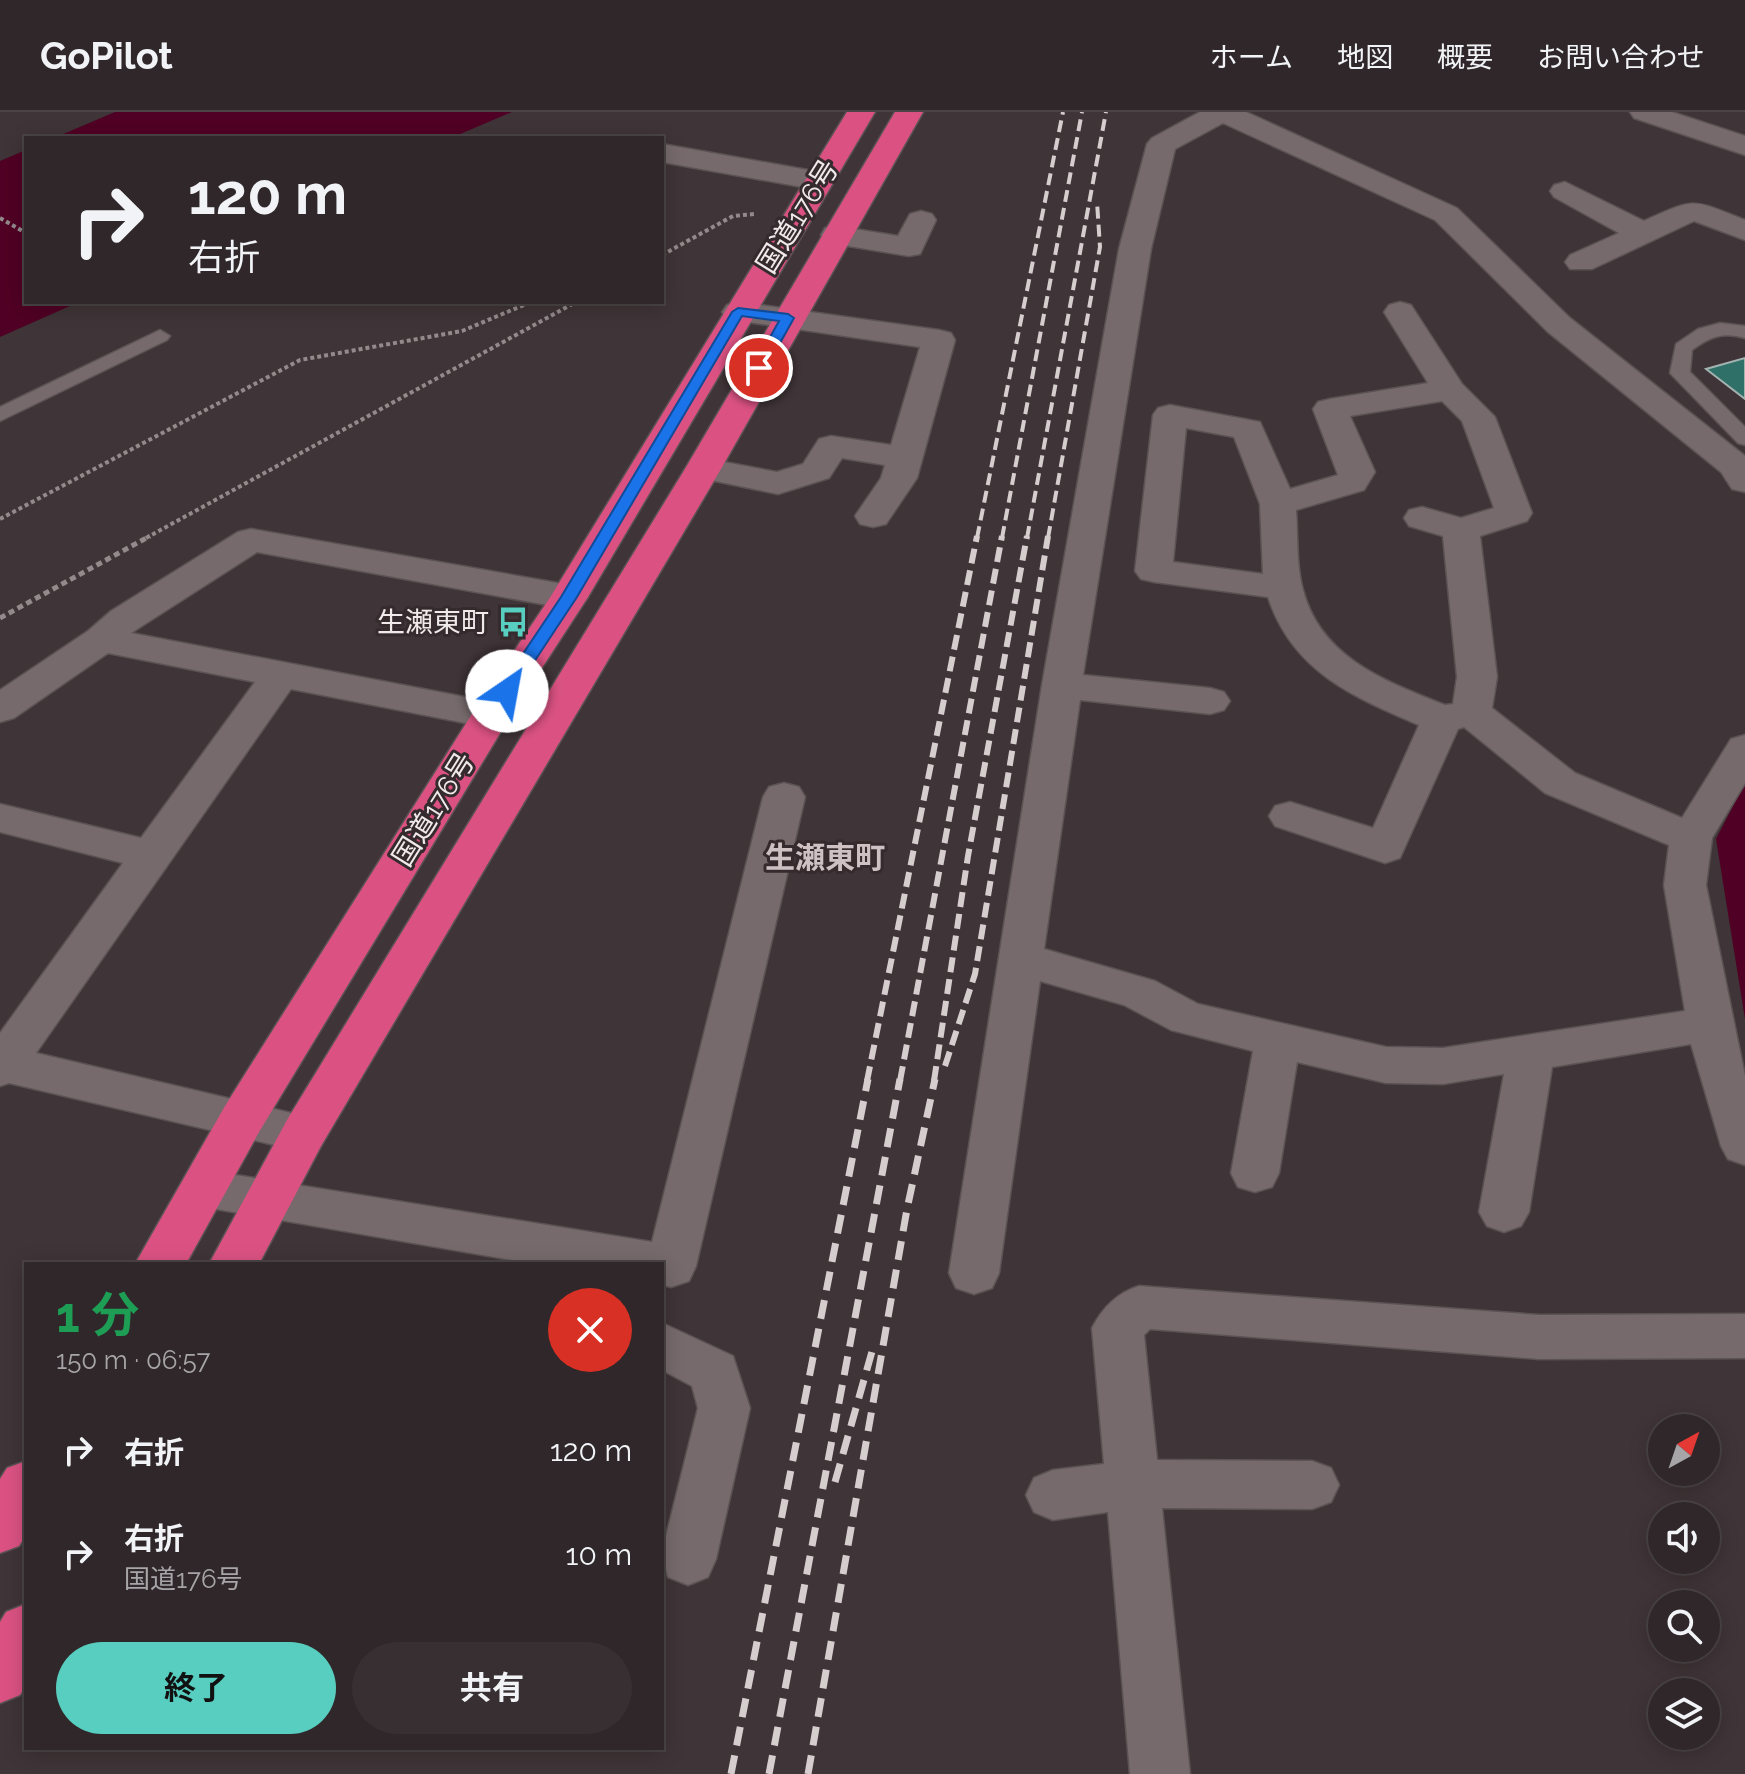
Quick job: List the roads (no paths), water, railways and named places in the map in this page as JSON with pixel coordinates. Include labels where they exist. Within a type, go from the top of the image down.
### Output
[{"type":"highway","name":"国道176号","points":[[161,1262],[242,1119],[491,715],[569,597],[738,312],[807,179],[861,112]]},
{"type":"highway","name":"国道176号","points":[[235,1262],[304,1133],[703,469],[909,112]]},
{"type":"highway","points":[[0,1528],[24,1488]]},
{"type":"highway","points":[[0,1675],[24,1634]]},
{"type":"street","points":[[974,1273],[1062,685],[1135,249],[1162,144],[1210,121],[1214,112]]},
{"type":"street","points":[[1223,112],[1446,214],[1521,280],[1559,325],[1735,465],[1745,481]]},
{"type":"street","points":[[1644,112],[1745,146]]},
{"type":"street","points":[[1704,132],[1735,112]]},
{"type":"street","points":[[664,153],[807,179]]},
{"type":"street","points":[[1565,191],[1641,232]]},
{"type":"street","points":[[1581,262],[1693,210],[1745,231]]},
{"type":"street","points":[[836,235],[909,247],[921,220]]},
{"type":"street","points":[[738,312],[939,340],[899,478],[873,516]]},
{"type":"street","points":[[1400,312],[1449,390],[1478,417],[1514,513],[1461,530],[1422,518]]},
{"type":"street","points":[[1278,504],[1337,488],[1351,482],[1357,472],[1330,409],[1449,390]]},
{"type":"street","points":[[1284,588],[1154,571],[1170,415],[1248,429],[1278,504],[1284,588],[1297,629],[1325,662],[1351,681],[1457,716],[1560,783],[1691,838]]},
{"type":"street","points":[[703,469],[778,483],[817,471],[831,446],[905,457]]},
{"type":"street","points":[[1290,816],[1385,848],[1477,677],[1461,530]]},
{"type":"street","points":[[0,709],[102,640],[124,619],[251,540],[569,597]]},
{"type":"street","points":[[102,640],[279,677],[491,715]]},
{"type":"street","points":[[279,677],[1,1065],[304,1133]]},
{"type":"street","points":[[1062,685],[1210,701]]},
{"type":"street","points":[[1745,749],[1691,838],[1685,885],[1718,1065],[1745,1146]]},
{"type":"street","points":[[664,1274],[784,797]]},
{"type":"street","points":[[0,818],[149,855]]},
{"type":"street","points":[[1021,959],[1139,993],[1187,1018],[1386,1065],[1443,1066],[1711,1024]]},
{"type":"street","points":[[1255,1173],[1278,1039]]},
{"type":"street","points":[[1504,1212],[1531,1052]]},
{"type":"street","points":[[204,1190],[503,1252],[576,1262]]},
{"type":"street","points":[[1160,1774],[1118,1328],[1139,1307],[1539,1337],[1745,1336]]},
{"type":"street","points":[[664,1346],[715,1372],[724,1408],[688,1559]]},
{"type":"street","points":[[1053,1495],[1132,1484],[1312,1485]]},
{"type":"lane","points":[[1745,332],[1730,326],[1703,332],[1683,348],[1680,373],[1745,439]]},
{"type":"lane","points":[[0,415],[160,336]]},
{"type":"railway","points":[[977,538],[1063,112]]},
{"type":"railway","points":[[1002,538],[1082,112]]},
{"type":"railway","points":[[1027,538],[1106,112]]},
{"type":"railway","points":[[1048,538],[1100,247],[1097,202]]},
{"type":"railway","points":[[867,1081],[977,536]]},
{"type":"railway","points":[[900,1081],[1002,536]]},
{"type":"railway","points":[[934,1081],[968,856],[1027,536]]},
{"type":"railway","points":[[945,1066],[975,974],[1048,536]]},
{"type":"railway","points":[[731,1774],[868,1079]]},
{"type":"railway","points":[[769,1774],[900,1079]]},
{"type":"railway","points":[[808,1774],[907,1209],[935,1079]]},
{"type":"railway","points":[[835,1482],[873,1348]]},
{"type":"place","name":"生瀬東町","points":[[513,622]]},
{"type":"district","name":"生瀬東町","points":[[825,858]]}]
